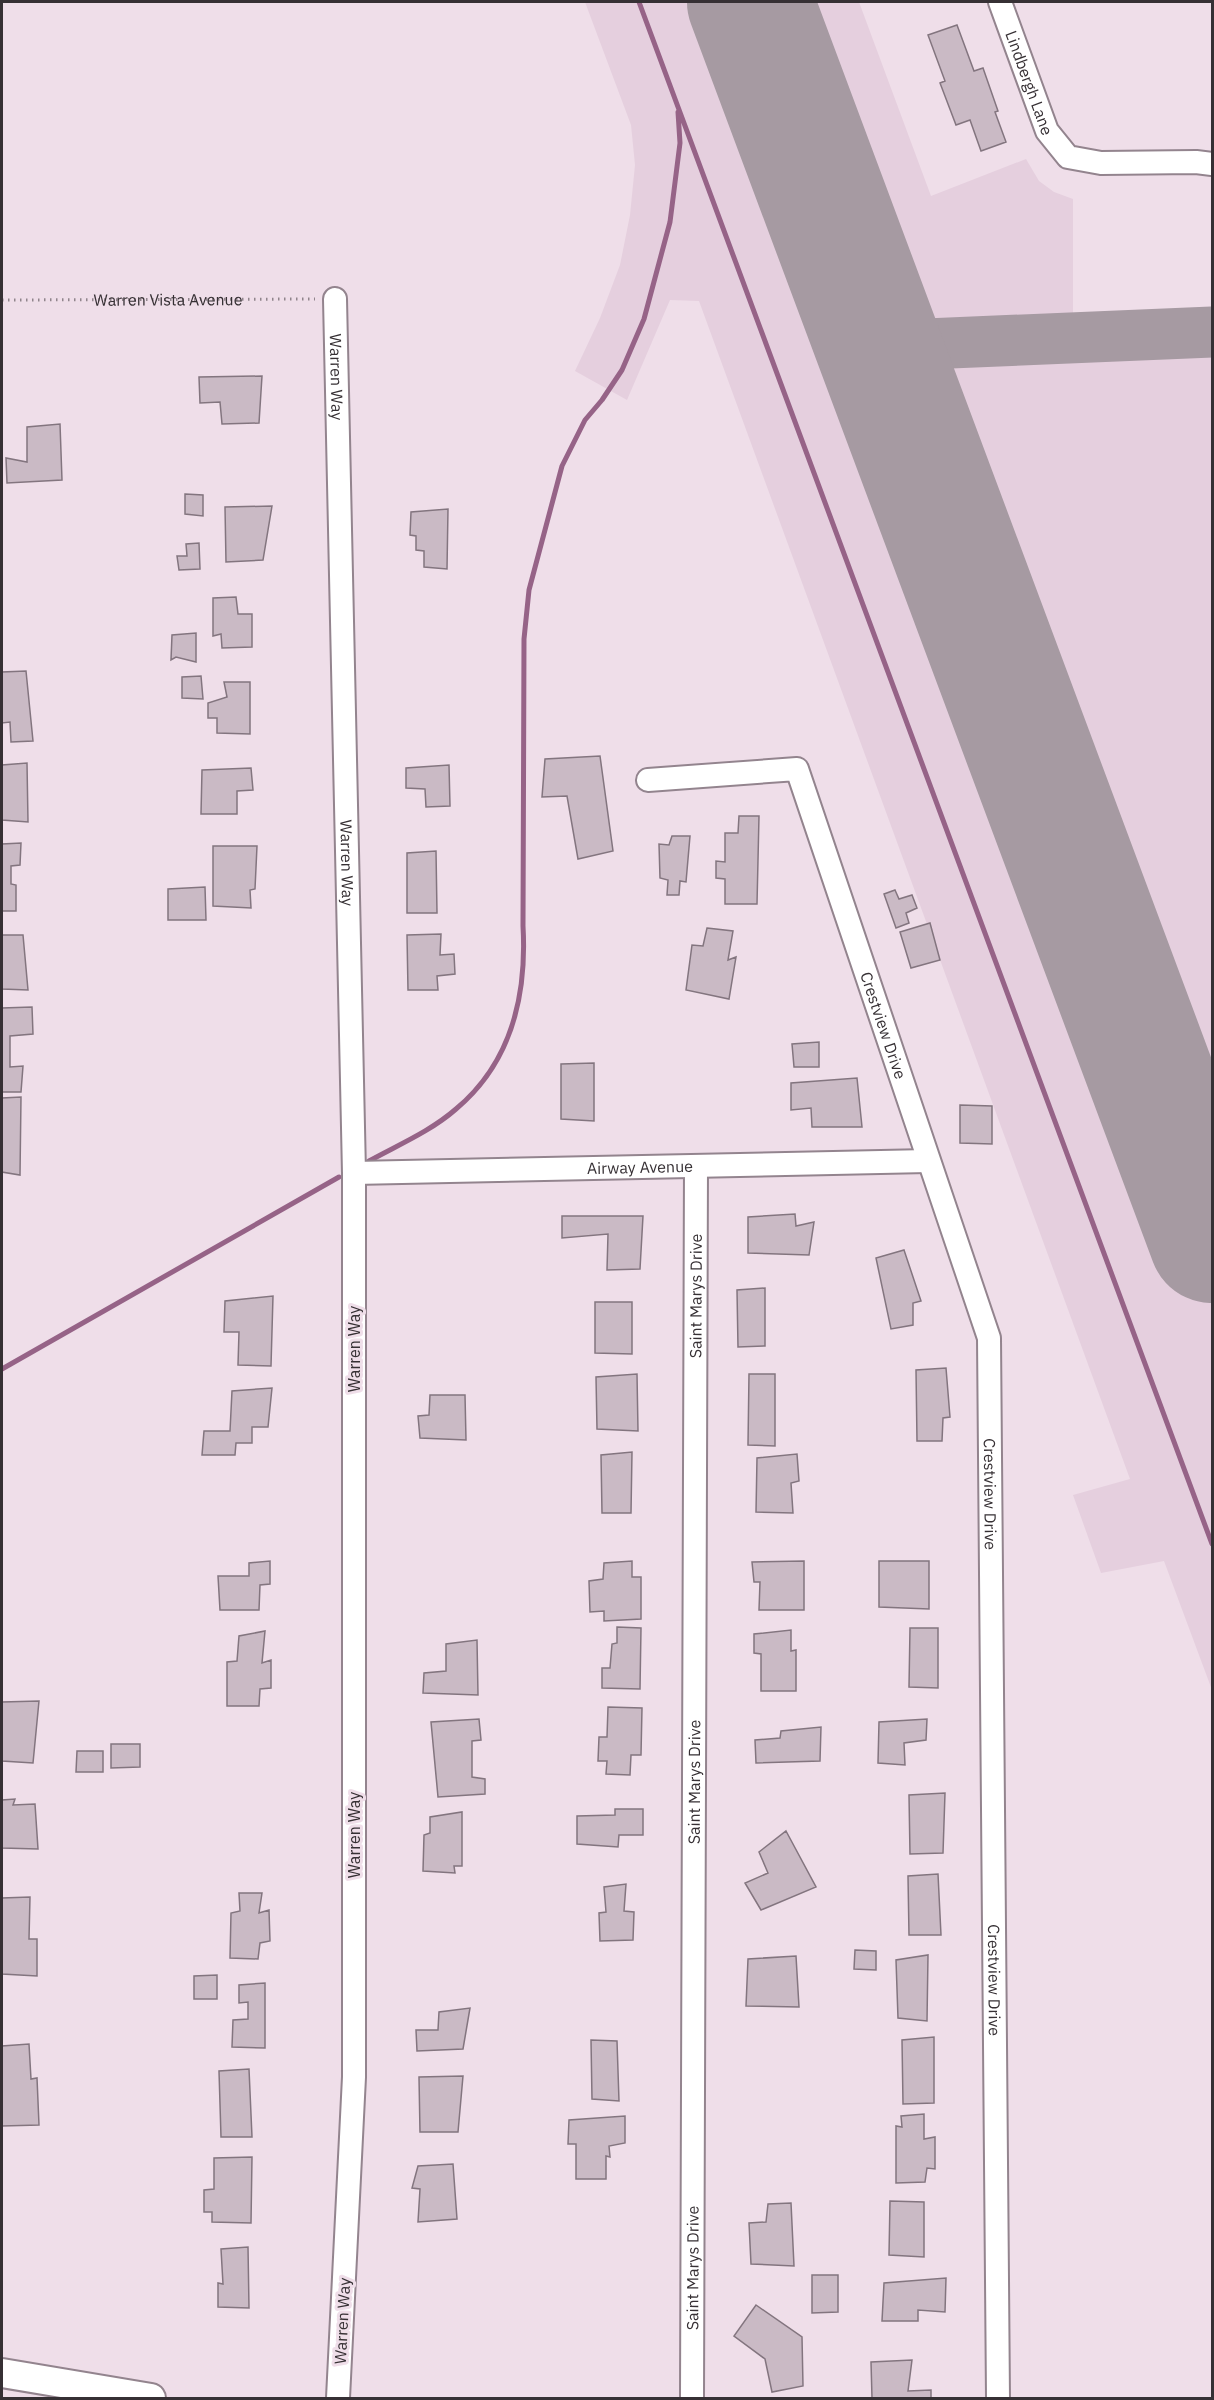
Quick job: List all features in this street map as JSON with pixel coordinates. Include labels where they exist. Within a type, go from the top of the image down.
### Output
[{"type":"main road","points":[[2,2373],[151,2398]]},
{"type":"street","name":"Lindbergh Lane","points":[[1000,2],[1047,131],[1068,157],[1101,163],[1196,162],[1212,164]]},
{"type":"street","name":"Warren Way","points":[[335,299],[354,1173],[354,2077],[338,2398]]},
{"type":"street","name":"Crestview Drive","points":[[648,780],[797,769],[989,1338],[998,2398]]},
{"type":"street","name":"Airway Avenue","points":[[354,1173],[928,1161]]},
{"type":"street","name":"Saint Marys Drive","points":[[692,2398],[696,1166]]},
{"type":"path","name":"Warren Vista Avenue","points":[[2,300],[335,299]]},
{"type":"shaded area","points":[[585,2],[859,2],[931,196],[1026,159],[1039,181],[1054,192],[1073,199],[1073,313],[1212,309],[1212,1690],[1164,1561],[1101,1573],[1073,1495],[1130,1479],[699,301],[670,300],[627,400],[575,371],[600,318],[620,265],[630,215],[635,165],[631,125]]},
{"type":"building","points":[[957,25],[974,71],[983,68],[1006,142],[981,151],[970,120],[956,125],[940,83],[945,81],[928,35]]},
{"type":"building","points":[[262,376],[259,423],[222,424],[220,402],[200,403],[199,377]]},
{"type":"building","points":[[60,424],[62,480],[7,483],[6,458],[27,462],[27,427]]},
{"type":"building","points":[[185,494],[203,495],[203,516],[185,514]]},
{"type":"building","points":[[272,506],[263,560],[226,562],[225,507]]},
{"type":"building","points":[[448,509],[447,569],[424,567],[424,551],[416,550],[416,536],[410,535],[411,512]]},
{"type":"building","points":[[199,543],[200,569],[179,570],[177,556],[187,556],[186,544]]},
{"type":"building","points":[[236,597],[238,614],[252,614],[252,647],[222,648],[221,634],[213,636],[213,598]]},
{"type":"building","points":[[196,633],[196,662],[176,657],[171,660],[172,635]]},
{"type":"building","points":[[26,671],[33,741],[11,742],[10,722],[2,723],[2,672]]},
{"type":"building","points":[[201,676],[203,699],[182,698],[182,677]]},
{"type":"building","points":[[224,682],[250,682],[250,734],[217,733],[217,718],[208,718],[208,703],[227,697]]},
{"type":"building","points":[[600,756],[613,851],[578,859],[567,796],[542,797],[545,759]]},
{"type":"building","points":[[27,763],[28,822],[2,820],[2,765]]},
{"type":"building","points":[[449,765],[450,806],[426,807],[425,789],[406,788],[406,768]]},
{"type":"building","points":[[251,768],[253,790],[237,791],[237,814],[201,814],[202,770]]},
{"type":"building","points":[[739,816],[759,816],[757,904],[725,904],[725,879],[716,878],[716,861],[725,862],[725,833],[738,833]]},
{"type":"building","points":[[672,836],[690,836],[686,882],[680,881],[679,895],[667,895],[668,880],[660,878],[659,844],[669,845]]},
{"type":"building","points":[[21,843],[20,865],[11,866],[11,884],[16,885],[16,911],[2,911],[2,844]]},
{"type":"building","points":[[213,846],[257,846],[255,889],[250,890],[251,908],[213,906]]},
{"type":"building","points":[[436,851],[437,913],[407,913],[407,853]]},
{"type":"building","points":[[205,887],[206,920],[168,920],[168,889]]},
{"type":"building","points":[[895,890],[899,899],[912,895],[917,908],[906,913],[909,923],[896,928],[884,894]]},
{"type":"building","points":[[930,923],[940,960],[911,968],[900,932]]},
{"type":"building","points":[[707,928],[733,931],[728,960],[736,957],[729,999],[686,990],[692,945],[703,946]]},
{"type":"building","points":[[441,934],[440,955],[454,954],[455,974],[437,976],[438,990],[408,990],[407,935]]},
{"type":"building","points":[[2,935],[23,935],[28,990],[2,989]]},
{"type":"building","points":[[32,1007],[33,1034],[10,1036],[10,1067],[23,1066],[21,1092],[2,1092],[2,1008]]},
{"type":"building","points":[[819,1042],[819,1067],[794,1067],[792,1044]]},
{"type":"building","points":[[594,1063],[594,1121],[561,1119],[561,1064]]},
{"type":"building","points":[[857,1078],[862,1127],[812,1127],[811,1108],[791,1110],[791,1083]]},
{"type":"building","points":[[21,1097],[20,1175],[2,1172],[2,1098]]},
{"type":"building","points":[[960,1105],[992,1106],[992,1144],[960,1143]]},
{"type":"building","points":[[795,1214],[796,1226],[814,1222],[809,1255],[748,1253],[748,1217]]},
{"type":"building","points":[[562,1216],[643,1216],[640,1269],[607,1270],[608,1234],[562,1238]]},
{"type":"building","points":[[904,1250],[921,1301],[913,1303],[913,1325],[891,1329],[876,1258]]},
{"type":"building","points":[[765,1288],[765,1346],[738,1347],[737,1290]]},
{"type":"building","points":[[273,1296],[271,1366],[238,1365],[239,1332],[224,1332],[225,1301]]},
{"type":"building","points":[[595,1302],[632,1302],[632,1354],[595,1353]]},
{"type":"building","points":[[946,1368],[950,1417],[943,1418],[942,1441],[917,1441],[916,1370]]},
{"type":"building","points":[[637,1374],[638,1431],[597,1429],[596,1377]]},
{"type":"building","points":[[749,1374],[775,1374],[775,1446],[748,1445]]},
{"type":"building","points":[[272,1388],[268,1427],[252,1427],[252,1443],[236,1443],[235,1455],[202,1455],[204,1431],[230,1431],[232,1391]]},
{"type":"building","points":[[430,1395],[465,1395],[466,1440],[420,1438],[418,1416],[429,1415]]},
{"type":"building","points":[[632,1452],[631,1513],[602,1513],[601,1455]]},
{"type":"building","points":[[797,1454],[799,1481],[791,1483],[793,1513],[756,1512],[757,1458]]},
{"type":"building","points":[[270,1561],[270,1584],[260,1585],[259,1610],[220,1610],[218,1576],[249,1576],[249,1563]]},
{"type":"building","points":[[632,1561],[632,1577],[641,1577],[641,1619],[604,1621],[604,1611],[590,1612],[589,1581],[603,1579],[604,1563]]},
{"type":"building","points":[[804,1561],[804,1610],[759,1610],[760,1582],[754,1582],[752,1562]]},
{"type":"building","points":[[879,1561],[929,1561],[929,1609],[879,1607]]},
{"type":"building","points":[[617,1627],[641,1628],[640,1689],[602,1688],[602,1668],[610,1668],[612,1644],[617,1643]]},
{"type":"building","points":[[910,1628],[938,1628],[938,1688],[909,1687]]},
{"type":"building","points":[[791,1630],[791,1651],[796,1650],[796,1691],[761,1691],[761,1654],[754,1653],[754,1634]]},
{"type":"building","points":[[265,1631],[262,1663],[271,1660],[271,1688],[260,1689],[259,1706],[227,1706],[227,1662],[237,1661],[239,1636]]},
{"type":"building","points":[[477,1640],[478,1695],[423,1693],[424,1673],[446,1671],[446,1644]]},
{"type":"building","points":[[39,1701],[33,1763],[2,1761],[2,1702]]},
{"type":"building","points":[[608,1707],[642,1708],[641,1755],[631,1755],[630,1775],[606,1774],[607,1761],[598,1761],[599,1737],[607,1737]]},
{"type":"building","points":[[479,1719],[481,1740],[472,1741],[472,1777],[485,1779],[485,1794],[438,1797],[431,1722]]},
{"type":"building","points":[[927,1719],[926,1740],[904,1743],[905,1765],[878,1763],[879,1722]]},
{"type":"building","points":[[821,1727],[820,1761],[756,1763],[755,1740],[780,1738],[781,1731]]},
{"type":"building","points":[[111,1744],[140,1744],[140,1767],[111,1768]]},
{"type":"building","points":[[77,1751],[103,1751],[103,1772],[76,1772]]},
{"type":"building","points":[[945,1793],[943,1853],[910,1854],[909,1795]]},
{"type":"building","points":[[15,1799],[13,1805],[35,1804],[38,1849],[2,1848],[2,1800]]},
{"type":"building","points":[[615,1809],[643,1809],[643,1835],[619,1835],[618,1847],[577,1844],[577,1816],[615,1815]]},
{"type":"building","points":[[462,1812],[462,1866],[454,1866],[455,1873],[423,1871],[424,1835],[430,1833],[430,1817]]},
{"type":"building","points":[[786,1831],[816,1887],[761,1910],[745,1883],[768,1873],[759,1852]]},
{"type":"building","points":[[938,1874],[941,1935],[909,1935],[908,1876]]},
{"type":"building","points":[[626,1884],[624,1911],[634,1912],[633,1940],[600,1941],[599,1913],[606,1912],[604,1887]]},
{"type":"building","points":[[239,1893],[262,1893],[259,1913],[269,1910],[270,1941],[260,1943],[258,1959],[230,1958],[231,1913],[240,1911]]},
{"type":"building","points":[[30,1897],[29,1939],[37,1939],[37,1976],[2,1974],[2,1898]]},
{"type":"building","points":[[855,1950],[876,1951],[876,1970],[854,1969]]},
{"type":"building","points":[[928,1955],[927,2021],[898,2018],[896,1960]]},
{"type":"building","points":[[796,1956],[799,2007],[746,2006],[748,1959]]},
{"type":"building","points":[[217,1975],[217,1999],[194,1999],[194,1976]]},
{"type":"building","points":[[265,1983],[265,2048],[232,2047],[233,2020],[248,2019],[248,2002],[239,2003],[239,1985]]},
{"type":"building","points":[[470,2008],[463,2049],[417,2051],[416,2030],[438,2030],[439,2012]]},
{"type":"building","points":[[934,2037],[934,2103],[903,2104],[902,2040]]},
{"type":"building","points":[[591,2040],[617,2041],[619,2101],[592,2099]]},
{"type":"building","points":[[29,2044],[31,2079],[37,2078],[39,2125],[2,2126],[2,2046]]},
{"type":"building","points":[[249,2069],[252,2137],[221,2137],[219,2071]]},
{"type":"building","points":[[463,2076],[458,2132],[420,2132],[419,2077]]},
{"type":"building","points":[[924,2114],[924,2139],[935,2137],[935,2169],[927,2168],[925,2182],[896,2183],[896,2126],[902,2127],[901,2116]]},
{"type":"building","points":[[625,2116],[625,2143],[609,2146],[610,2157],[606,2156],[606,2179],[576,2179],[576,2144],[568,2144],[569,2120]]},
{"type":"building","points":[[252,2157],[251,2223],[212,2222],[212,2212],[204,2212],[204,2190],[214,2189],[214,2158]]},
{"type":"building","points":[[453,2164],[457,2219],[418,2222],[420,2189],[412,2188],[418,2166]]},
{"type":"building","points":[[890,2201],[924,2202],[924,2257],[889,2255]]},
{"type":"building","points":[[791,2203],[794,2266],[751,2264],[749,2223],[766,2222],[768,2204]]},
{"type":"building","points":[[248,2247],[249,2308],[218,2307],[218,2283],[223,2284],[221,2249]]},
{"type":"building","points":[[812,2275],[838,2275],[838,2312],[812,2313]]},
{"type":"building","points":[[946,2278],[945,2312],[918,2310],[918,2321],[882,2321],[884,2283]]},
{"type":"building","points":[[756,2305],[802,2337],[803,2386],[772,2392],[765,2359],[734,2336]]},
{"type":"building","points":[[912,2360],[908,2391],[931,2390],[931,2398],[872,2398],[871,2362]]},
{"type":"waterway","points":[[639,2],[1212,1544]]},
{"type":"waterway","points":[[369,1161],[425,1131],[456,1109],[475,1091],[491,1070],[512,1026],[522,978],[524,952],[524,639],[529,590],[562,466],[585,420],[622,370],[644,319],[670,222],[680,143],[678,112]]},
{"type":"waterway","points":[[2,1369],[339,1177]]},
{"type":"taxiway","points":[[867,318],[900,336],[926,344],[1212,332]]},
{"type":"taxiway","points":[[894,389],[902,362],[926,344]]},
{"type":"runway","points":[[750,2],[1212,1240]]}]
